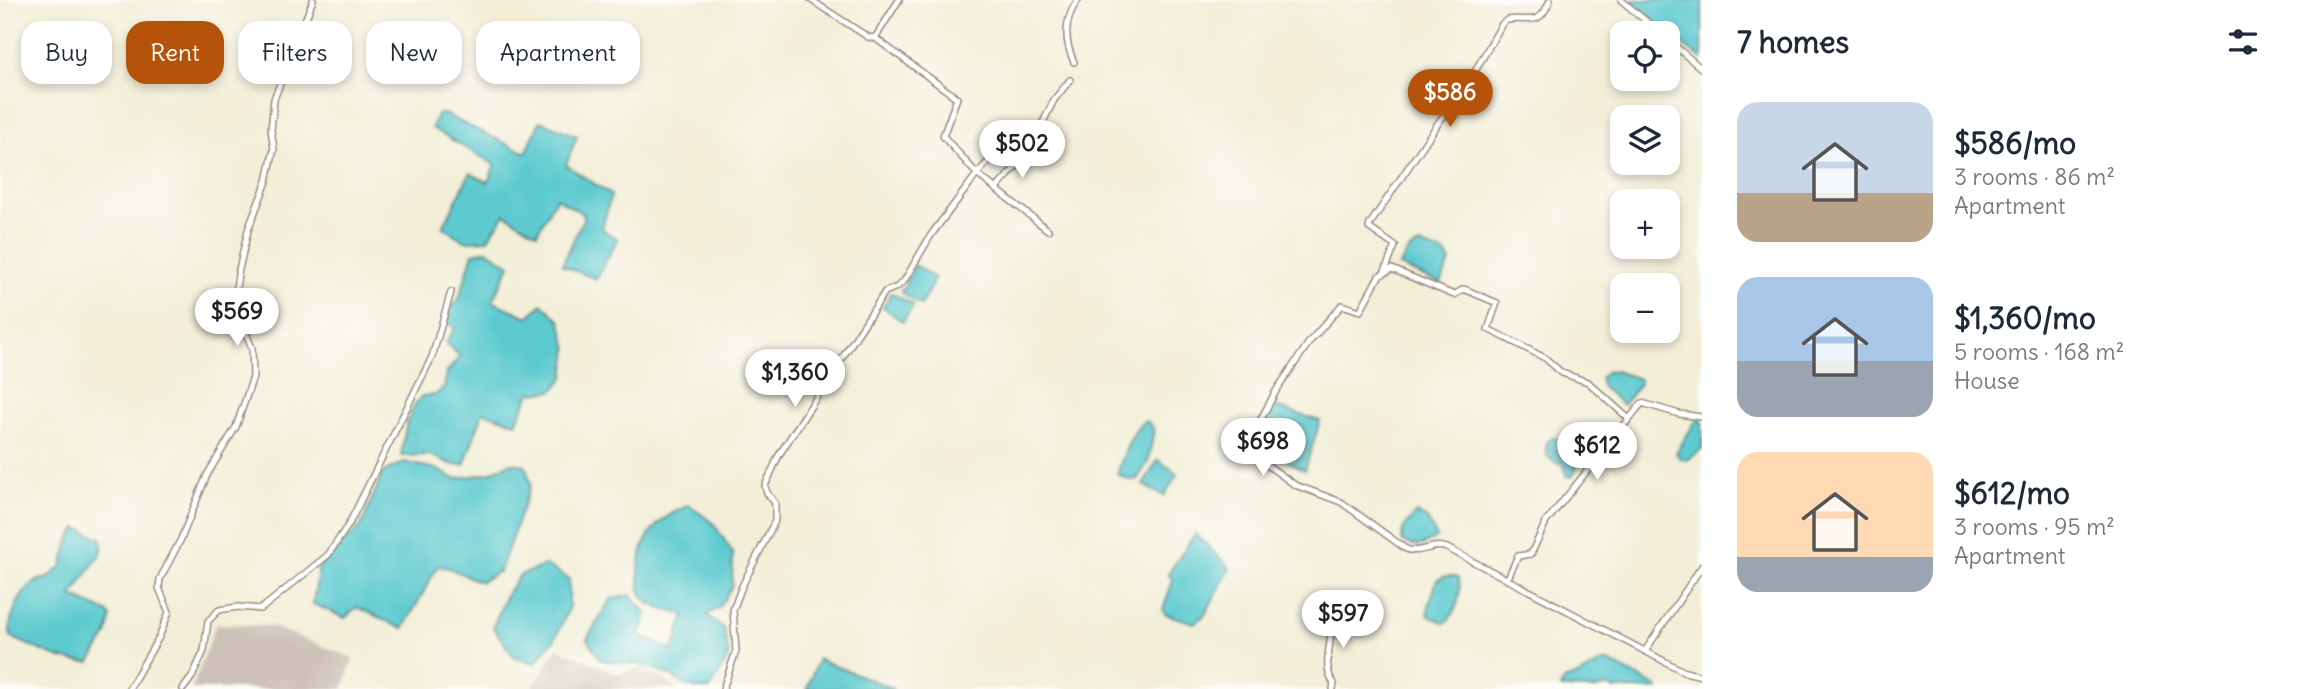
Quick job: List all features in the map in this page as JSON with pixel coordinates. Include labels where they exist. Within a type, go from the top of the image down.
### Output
[{"type":"street","points":[[129,689],[159,637],[169,612],[159,588],[162,576],[181,539],[207,475],[236,427],[250,388],[254,364],[252,348],[234,303],[237,274],[248,230],[267,181],[274,149],[271,130],[274,99],[313,0]]},
{"type":"street","points":[[811,0],[868,37],[875,38],[957,98],[943,136],[977,174],[1048,230]]},
{"type":"street","points":[[875,38],[899,0]]},
{"type":"street","points":[[1074,62],[1066,39],[1070,10],[1077,0]]},
{"type":"street","points":[[1385,271],[1395,246],[1372,231],[1370,224],[1441,119],[1459,99],[1502,24],[1512,19],[1536,20],[1542,17],[1550,0]]},
{"type":"street","points":[[1621,0],[1646,21]]},
{"type":"street","points":[[1680,50],[1702,69]]},
{"type":"street","points":[[996,189],[1028,153],[1054,100],[1070,80]]},
{"type":"street","points":[[723,689],[736,651],[733,610],[742,586],[775,521],[775,503],[766,493],[765,486],[779,455],[885,292],[904,281],[931,234],[977,174],[1004,144],[1028,153]]},
{"type":"street","points":[[1629,419],[1588,382],[1562,373],[1545,358],[1488,329],[1497,303],[1464,289],[1454,295],[1392,269],[1379,276],[1360,311],[1342,305],[1310,341],[1276,391],[1245,449],[1295,485],[1340,502],[1406,549],[1420,552],[1441,545],[1685,672],[1702,676]]},
{"type":"street","points":[[183,689],[204,651],[207,624],[216,612],[238,607],[261,608],[337,545],[432,357],[451,292]]},
{"type":"street","points":[[1507,580],[1518,556],[1531,554],[1546,522],[1642,403],[1702,417]]},
{"type":"street","points":[[1646,651],[1702,566]]},
{"type":"street","points":[[1323,617],[1331,629],[1327,667],[1330,680],[1334,684],[1332,689]]},
{"type":"shaded area","points":[[216,624],[271,626],[353,658],[343,689],[192,689]]},
{"type":"shaded area","points":[[557,648],[618,674],[640,668],[680,689],[532,689]]},
{"type":"water","points":[[1631,0],[1702,0],[1702,59],[1680,43],[1680,21],[1655,21]]},
{"type":"water","points":[[437,114],[444,114],[526,153],[540,121],[577,136],[566,165],[611,195],[602,229],[618,239],[596,279],[562,265],[585,215],[556,198],[537,233],[505,214],[487,240],[465,241],[443,227],[470,173],[488,182],[495,165],[432,128]]},
{"type":"water","points":[[1420,245],[1443,252],[1450,261],[1441,284],[1399,266],[1410,249]]},
{"type":"water","points":[[487,250],[510,265],[492,301],[528,317],[542,304],[560,320],[568,349],[564,377],[553,391],[530,393],[516,423],[483,412],[464,465],[454,465],[430,455],[401,456],[407,424],[416,403],[422,396],[435,395],[444,388],[447,372],[460,356],[446,343],[455,328],[446,321],[447,312],[459,299],[473,253]]},
{"type":"water","points":[[915,265],[935,278],[921,305],[901,292]]},
{"type":"water","points":[[891,293],[914,305],[903,322],[883,307]]},
{"type":"water","points":[[1615,371],[1640,379],[1640,384],[1623,405],[1602,387],[1600,378],[1606,372]]},
{"type":"water","points":[[1273,406],[1320,421],[1305,470],[1261,448]]},
{"type":"water","points":[[1697,419],[1702,420],[1702,449],[1687,460],[1680,458],[1676,453]]},
{"type":"water","points":[[1147,421],[1154,429],[1148,462],[1137,479],[1130,480],[1117,474],[1130,440],[1138,427]]},
{"type":"water","points":[[1572,431],[1585,437],[1592,449],[1572,477],[1566,476],[1564,464],[1554,462],[1547,456],[1546,444],[1552,438],[1561,439]]},
{"type":"water","points":[[1158,460],[1178,474],[1164,496],[1143,485]]},
{"type":"water","points":[[404,462],[436,469],[455,479],[489,473],[510,463],[525,465],[531,484],[500,571],[480,582],[438,566],[403,629],[357,607],[345,618],[313,604],[319,567],[361,526],[383,472]]},
{"type":"water","points":[[689,505],[713,523],[733,553],[732,587],[719,607],[707,615],[724,629],[729,656],[710,689],[692,687],[644,666],[601,660],[587,639],[611,599],[630,595],[647,614],[640,635],[672,651],[685,615],[657,607],[646,600],[641,593],[640,561],[646,540],[659,523]]},
{"type":"water","points":[[1416,513],[1427,519],[1437,537],[1428,543],[1412,545],[1402,541],[1403,529]]},
{"type":"water","points":[[77,528],[102,539],[102,551],[72,596],[107,612],[111,617],[107,635],[90,662],[69,660],[40,650],[11,637],[10,629],[19,600],[32,585],[47,579],[62,566],[69,541]]},
{"type":"water","points":[[1195,534],[1230,568],[1204,616],[1194,623],[1165,614],[1163,610],[1173,580],[1168,574]]},
{"type":"water","points":[[546,565],[569,579],[569,608],[555,639],[535,663],[515,658],[493,627],[506,595],[520,575]]},
{"type":"water","points":[[1445,576],[1458,578],[1460,590],[1455,609],[1445,623],[1429,616],[1428,609],[1437,580]]},
{"type":"water","points":[[818,659],[894,689],[807,689]]},
{"type":"water","points":[[1602,662],[1609,662],[1658,689],[1613,689],[1608,686],[1596,689],[1560,688],[1565,679],[1580,675]]}]
